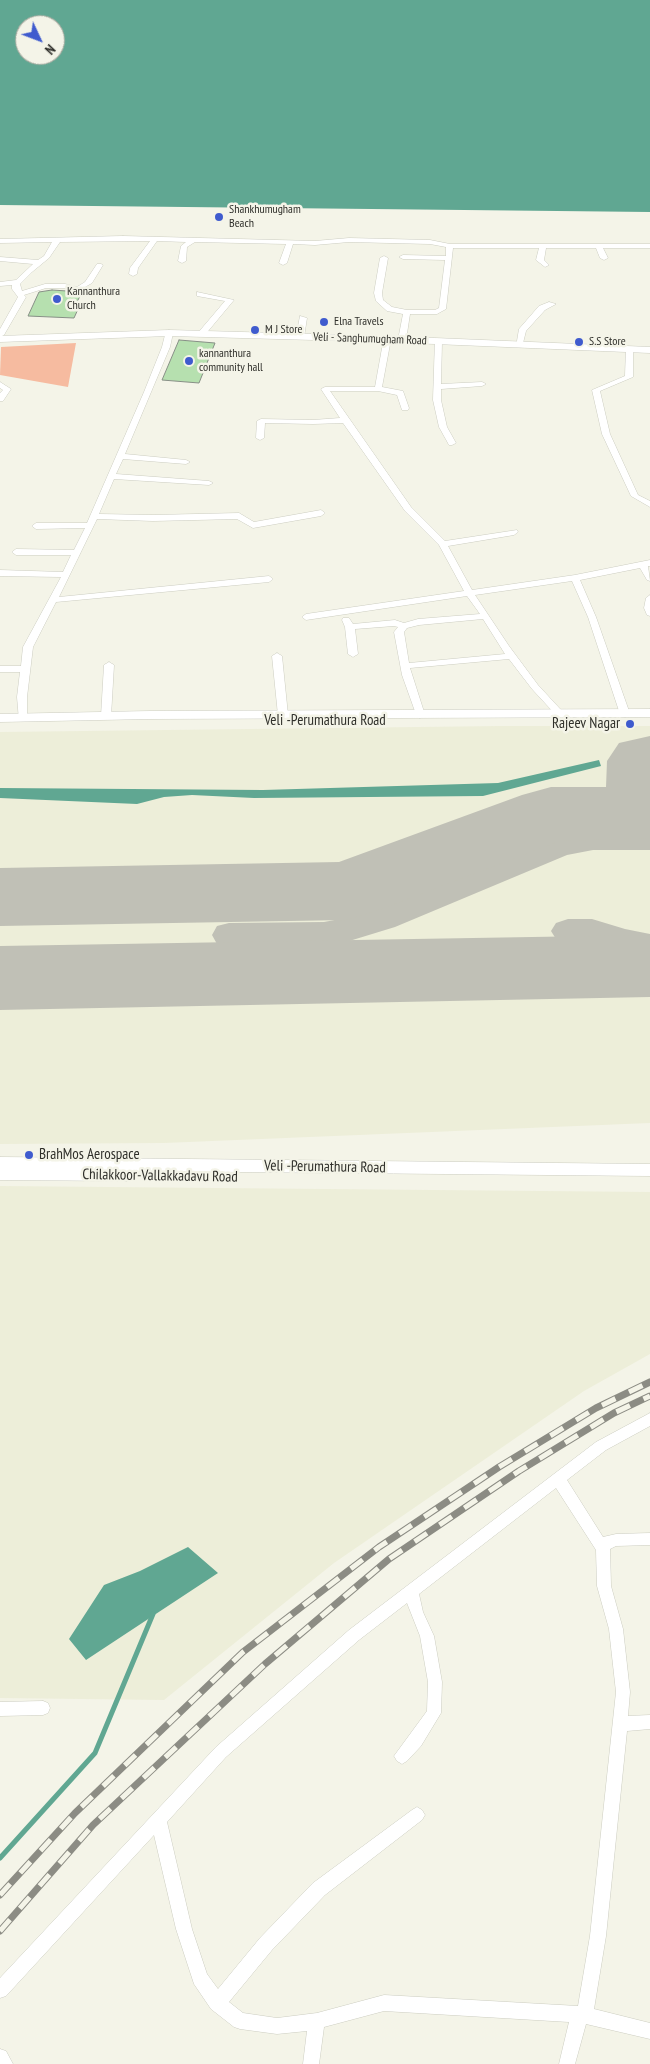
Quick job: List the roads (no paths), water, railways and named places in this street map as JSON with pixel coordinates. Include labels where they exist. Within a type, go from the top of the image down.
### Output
[{"type":"main road","name":"Veli - Sanghumugham Road","points":[[0,337],[169,333],[387,339],[650,350]]},
{"type":"main road","points":[[0,718],[650,713]]},
{"type":"main road","name":"Veli -Perumathura Road","points":[[0,724],[650,719]]},
{"type":"main road","name":"Veli -Perumathura Road","points":[[0,1163],[650,1170]]},
{"type":"main road","name":"Chilakkoor-Vallakkadavu Road","points":[[0,1174],[650,1180]]},
{"type":"street","points":[[133,274],[134,268],[155,239]]},
{"type":"street","points":[[0,241],[155,239],[290,242],[349,240],[420,242],[450,246],[650,246]]},
{"type":"street","points":[[0,337],[20,299],[21,294],[16,287],[18,282],[47,257],[57,240]]},
{"type":"street","points":[[182,261],[184,246],[192,240]]},
{"type":"street","points":[[284,263],[290,242]]},
{"type":"street","points":[[543,245],[540,260],[545,265]]},
{"type":"street","points":[[384,258],[378,293],[380,300],[390,309],[407,312],[437,312],[440,311],[448,273],[450,246]]},
{"type":"street","points":[[599,246],[604,258]]},
{"type":"street","points":[[403,257],[449,258]]},
{"type":"street","points":[[0,259],[39,262]]},
{"type":"street","points":[[21,294],[45,286],[65,286],[78,290],[88,283],[99,266]]},
{"type":"street","points":[[0,284],[18,282]]},
{"type":"street","points":[[200,294],[230,300],[201,334]]},
{"type":"street","points":[[519,345],[522,331],[542,308],[552,304]]},
{"type":"street","points":[[402,340],[407,312]]},
{"type":"street","points":[[300,337],[303,318]]},
{"type":"street","points":[[22,718],[28,647],[66,576],[90,525],[148,392],[166,347],[169,333]]},
{"type":"street","points":[[378,389],[387,339]]},
{"type":"street","points":[[438,341],[437,400],[443,427],[452,443]]},
{"type":"street","points":[[629,350],[629,377],[596,390],[606,434],[635,496],[650,504]]},
{"type":"street","points":[[0,384],[7,389],[0,399]]},
{"type":"street","points":[[437,387],[482,384]]},
{"type":"street","points":[[405,408],[400,393],[378,389],[325,389],[408,509],[443,544],[451,563],[470,594],[512,656],[535,687],[559,713]]},
{"type":"street","points":[[260,438],[261,421],[313,422],[345,420]]},
{"type":"street","points":[[119,456],[186,462]]},
{"type":"street","points":[[110,476],[209,483]]},
{"type":"street","points":[[94,516],[153,518],[239,516],[253,525],[321,513]]},
{"type":"street","points":[[36,526],[90,525]]},
{"type":"street","points":[[443,544],[514,532]]},
{"type":"street","points":[[16,552],[77,553]]},
{"type":"street","points":[[306,617],[575,578],[646,563],[650,578]]},
{"type":"street","points":[[0,573],[66,576]]},
{"type":"street","points":[[575,578],[592,617],[625,714]]},
{"type":"street","points":[[53,600],[269,579]]},
{"type":"street","points":[[650,598],[648,608],[650,613]]},
{"type":"street","points":[[341,612],[350,626],[353,654]]},
{"type":"street","points":[[350,626],[395,624],[404,626],[418,622],[485,616]]},
{"type":"street","points":[[404,626],[399,632],[406,666],[420,715]]},
{"type":"street","points":[[277,656],[283,715]]},
{"type":"street","points":[[406,666],[512,656]]},
{"type":"street","points":[[106,716],[109,665]]},
{"type":"street","points":[[0,669],[25,669]]},
{"type":"street","points":[[0,1990],[221,1752],[354,1636],[601,1446],[650,1419]]},
{"type":"street","points":[[558,1479],[603,1549]]},
{"type":"street","points":[[567,2064],[582,2015],[598,1936],[623,1692],[616,1629],[604,1586],[603,1549],[606,1542],[650,1539]]},
{"type":"street","points":[[402,1756],[416,1741],[434,1713],[435,1682],[427,1636],[416,1612],[411,1592]]},
{"type":"street","points":[[0,1708],[43,1708]]},
{"type":"street","points":[[620,1724],[650,1722]]},
{"type":"street","points":[[217,2003],[266,1944],[319,1889],[416,1815]]},
{"type":"street","points":[[158,1819],[184,1929],[200,1978],[217,2003],[240,2021],[278,2026],[317,2021],[384,2003],[582,2015],[650,2030]]},
{"type":"street","points":[[311,2064],[317,2021]]},
{"type":"street","points":[[0,2056],[5,2064]]},
{"type":"waterway","points":[[0,1858],[95,1753],[153,1614]]},
{"type":"railway","points":[[0,1895],[75,1813],[243,1652],[379,1547],[499,1467],[596,1408],[650,1382]]},
{"type":"railway","points":[[0,1931],[93,1825],[265,1664],[389,1559],[519,1471],[614,1413],[650,1396]]},
{"type":"place","name":"Shankhumugham Beach","points":[[219,217]]},
{"type":"place","name":"Kannanthura Church","points":[[57,299]]},
{"type":"place","name":"Elna Travels","points":[[324,322]]},
{"type":"place","name":"M J Store","points":[[255,330]]},
{"type":"place","name":"S.S Store","points":[[579,342]]},
{"type":"place","name":"kannanthura community hall","points":[[189,361]]},
{"type":"place","name":"Rajeev Nagar","points":[[630,724]]},
{"type":"place","name":"BrahMos Aerospace","points":[[29,1155]]}]
